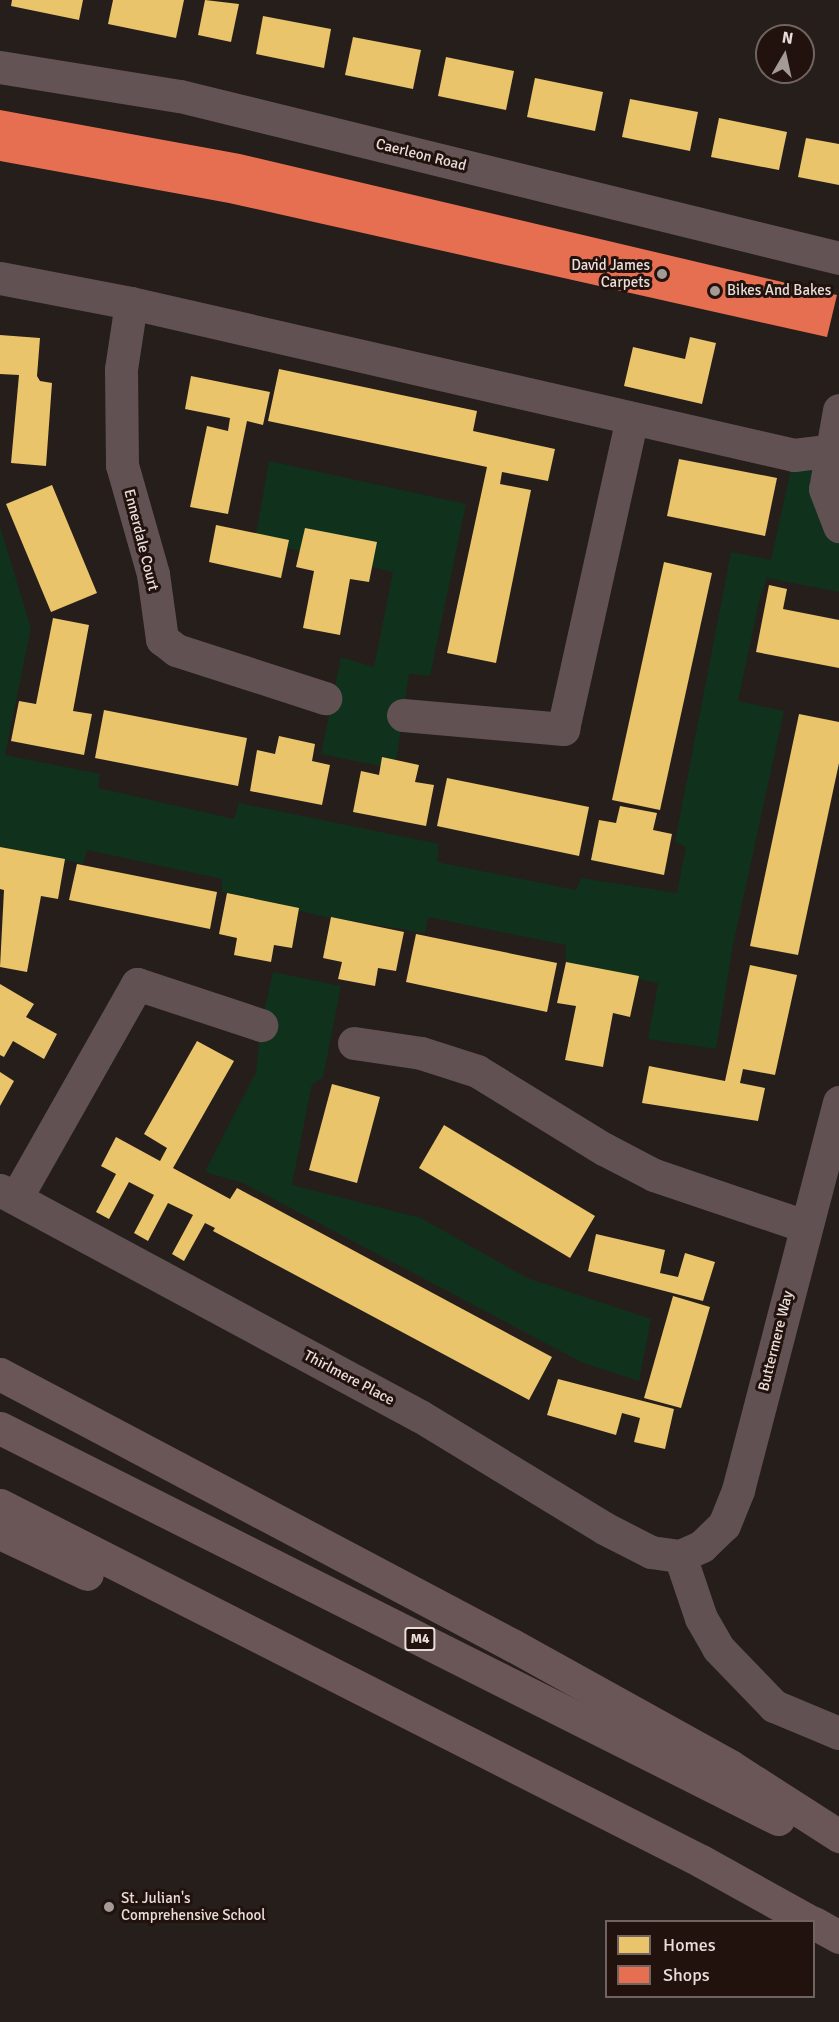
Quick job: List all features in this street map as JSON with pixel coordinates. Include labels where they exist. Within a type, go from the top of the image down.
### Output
[{"type":"highway","points":[[0,1374],[533,1656],[730,1766],[839,1836]]},
{"type":"highway","name":"M4","points":[[0,1428],[839,1850]]},
{"type":"highway","points":[[0,1505],[701,1861],[808,1920]]},
{"type":"highway","points":[[0,1533],[402,1711]]},
{"type":"highway","points":[[815,1924],[839,1937]]},
{"type":"main road","name":"Caerleon Road","points":[[0,67],[180,96],[839,258]]},
{"type":"street","points":[[0,278],[131,303],[632,419],[794,454],[829,451]]},
{"type":"street","name":"Ennerdale Court","points":[[131,303],[122,369],[122,465],[153,574],[162,639],[176,650],[325,698]]},
{"type":"street","points":[[839,410],[829,451],[825,489],[839,526]]},
{"type":"street","points":[[403,715],[563,729],[632,419]]},
{"type":"street","name":"Thirlmere Place","points":[[261,1025],[137,984],[8,1194],[420,1416],[604,1528],[651,1552],[680,1556]]},
{"type":"street","points":[[354,1043],[421,1053],[477,1071],[604,1149],[654,1175],[720,1201],[805,1226]]},
{"type":"street","name":"Buttermere Way","points":[[680,1556],[702,1546],[724,1525],[738,1490],[839,1102]]},
{"type":"street","points":[[680,1556],[701,1618],[718,1648],[774,1706],[839,1733]]},
{"type":"green space","points":[[794,455],[839,463],[839,592],[767,578],[760,598],[738,701],[784,711],[733,945],[716,1049],[648,1039],[658,983],[566,965],[566,945],[428,917],[425,933],[321,916],[222,892],[222,879],[87,850],[83,864],[0,847],[0,527],[31,628],[5,755],[100,774],[98,788],[234,819],[239,803],[439,844],[437,862],[576,890],[581,878],[677,893],[686,847],[675,842],[731,552],[771,560]]},
{"type":"green space","points":[[269,461],[466,504],[430,676],[409,674],[395,769],[321,754],[341,657],[374,667],[393,572],[255,541]]},
{"type":"green space","points":[[273,972],[341,986],[323,1078],[312,1084],[292,1185],[421,1218],[527,1278],[651,1319],[639,1381],[583,1363],[243,1183],[205,1172],[256,1072],[261,1025]]},
{"type":"building: Homes","points":[[12,0],[83,0],[79,20],[11,6]]},
{"type":"building: Homes","points":[[113,0],[184,0],[176,38],[108,24]]},
{"type":"building: Homes","points":[[205,0],[239,4],[231,42],[198,35]]},
{"type":"building: Homes","points":[[263,16],[331,29],[324,68],[256,54]]},
{"type":"building: Homes","points":[[353,37],[421,50],[413,89],[345,75]]},
{"type":"building: Homes","points":[[446,57],[514,71],[506,110],[438,96]]},
{"type":"building: Homes","points":[[535,78],[603,92],[595,131],[527,117]]},
{"type":"building: Homes","points":[[630,99],[698,112],[690,151],[622,137]]},
{"type":"building: Homes","points":[[719,118],[787,132],[779,170],[711,157]]},
{"type":"building: Homes","points":[[806,138],[839,144],[839,185],[798,177]]},
{"type":"building: Homes","points":[[0,335],[40,338],[37,376],[40,381],[52,383],[46,466],[11,463],[19,375],[0,374]]},
{"type":"building: Homes","points":[[690,337],[716,343],[702,404],[624,386],[633,347],[685,359]]},
{"type":"building: Homes","points":[[279,369],[477,411],[473,431],[555,449],[548,481],[502,472],[500,484],[531,490],[496,663],[447,653],[487,467],[268,421]]},
{"type":"building: Homes","points":[[191,376],[270,392],[263,425],[247,421],[228,514],[190,507],[207,426],[228,431],[230,418],[185,409]]},
{"type":"building: Homes","points":[[679,459],[777,478],[765,536],[667,516]]},
{"type":"building: Homes","points":[[52,485],[97,593],[51,612],[6,504]]},
{"type":"building: Homes","points":[[216,525],[289,540],[281,578],[209,562]]},
{"type":"building: Homes","points":[[305,528],[377,542],[369,582],[350,579],[340,635],[303,628],[314,571],[296,567]]},
{"type":"building: Homes","points":[[664,562],[712,573],[660,810],[612,800]]},
{"type":"building: Homes","points":[[769,585],[787,589],[783,609],[839,620],[839,668],[756,652]]},
{"type":"building: Homes","points":[[53,618],[89,625],[73,711],[92,714],[84,755],[11,741],[19,701],[36,704]]},
{"type":"building: Homes","points":[[104,710],[247,738],[238,786],[95,758]]},
{"type":"building: Homes","points":[[799,714],[839,722],[839,763],[798,955],[750,946]]},
{"type":"building: Homes","points":[[279,736],[315,744],[312,761],[330,765],[322,805],[250,791],[257,750],[275,754]]},
{"type":"building: Homes","points":[[382,757],[419,765],[415,782],[434,785],[426,826],[353,812],[361,771],[379,775]]},
{"type":"building: Homes","points":[[447,778],[589,807],[579,856],[437,826]]},
{"type":"building: Homes","points":[[620,806],[657,813],[653,830],[672,834],[664,875],[591,860],[599,820],[616,823]]},
{"type":"building: Homes","points":[[0,847],[65,859],[58,899],[41,896],[27,972],[0,967],[4,890],[0,889]]},
{"type":"building: Homes","points":[[77,864],[217,892],[210,929],[69,900]]},
{"type":"building: Homes","points":[[227,893],[299,908],[292,948],[274,945],[271,962],[234,955],[237,938],[219,934]]},
{"type":"building: Homes","points":[[331,917],[404,932],[396,971],[378,968],[375,986],[338,979],[342,962],[323,958]]},
{"type":"building: Homes","points":[[416,934],[557,963],[547,1012],[406,982]]},
{"type":"building: Homes","points":[[566,962],[639,976],[630,1017],[613,1013],[603,1067],[565,1060],[576,1006],[557,1003]]},
{"type":"building: Homes","points":[[750,965],[797,975],[775,1075],[743,1069],[740,1083],[765,1088],[758,1121],[642,1103],[649,1066],[725,1081]]},
{"type":"building: Homes","points":[[0,984],[34,1004],[26,1017],[57,1034],[44,1059],[13,1041],[4,1057],[0,1055]]},
{"type":"building: Homes","points":[[197,1041],[234,1061],[173,1168],[230,1199],[237,1188],[552,1357],[529,1400],[213,1231],[215,1228],[205,1223],[184,1261],[172,1254],[193,1215],[168,1203],[148,1241],[134,1233],[154,1195],[129,1182],[109,1219],[96,1212],[116,1174],[101,1166],[116,1137],[160,1161],[167,1148],[144,1134]]},
{"type":"building: Homes","points":[[0,1072],[14,1081],[0,1106]]},
{"type":"building: Homes","points":[[332,1084],[380,1097],[357,1183],[309,1170]]},
{"type":"building: Homes","points":[[444,1125],[595,1216],[570,1258],[419,1168]]},
{"type":"building: Homes","points":[[596,1234],[665,1250],[660,1273],[678,1277],[685,1253],[715,1262],[703,1301],[588,1271]]},
{"type":"building: Homes","points":[[673,1296],[710,1307],[681,1408],[644,1398]]},
{"type":"building: Homes","points":[[558,1379],[674,1409],[665,1449],[634,1442],[640,1418],[622,1413],[616,1435],[547,1415]]},
{"type":"building: Shops","points":[[0,110],[240,154],[837,295],[827,337],[229,203],[0,161]]},
{"type":"place","name":"David James Carpets","points":[[662,274]]},
{"type":"place","name":"Bikes And Bakes","points":[[715,291]]},
{"type":"place","name":"St. Julian's Comprehensive School","points":[[109,1907]]}]
